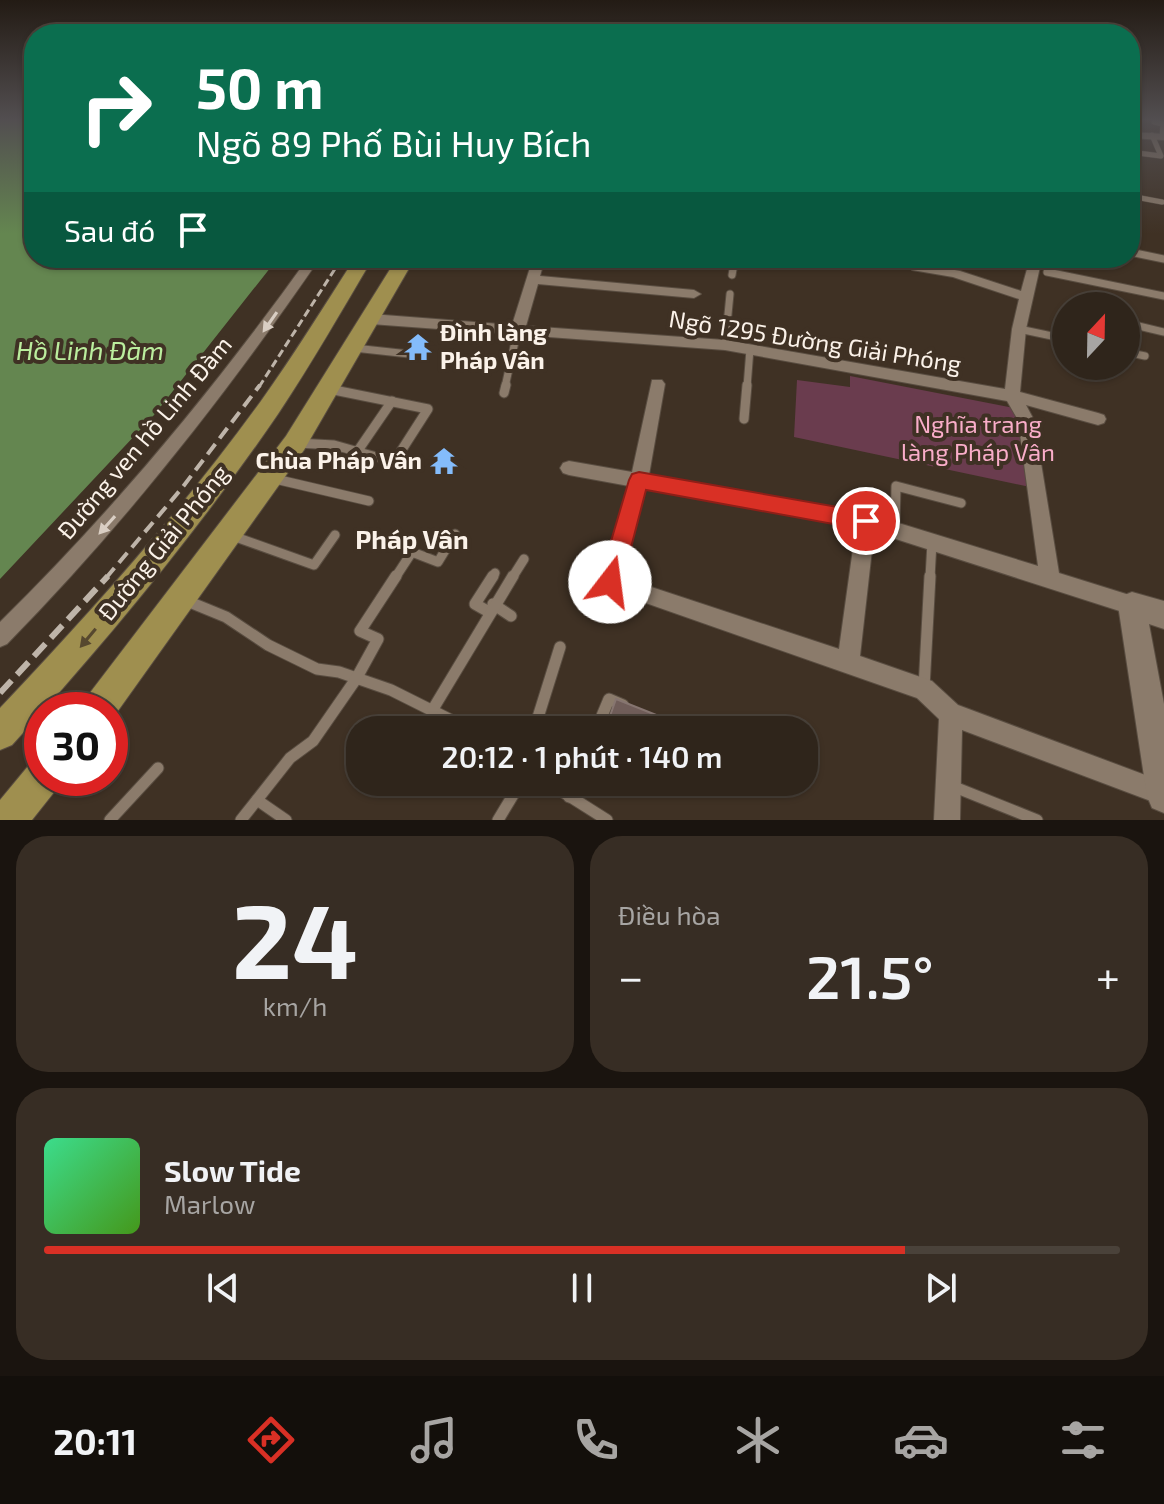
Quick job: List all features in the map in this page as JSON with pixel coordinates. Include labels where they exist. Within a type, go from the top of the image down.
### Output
[{"type":"main road","name":"Đường Giải Phóng","points":[[0,733],[82,646],[258,424],[358,268]]},
{"type":"main road","name":"Đường Giải Phóng","points":[[112,692],[271,478],[354,348],[400,268]]},
{"type":"main road","points":[[258,424],[298,438]]},
{"type":"main road","points":[[8,820],[27,796]]},
{"type":"street","name":"Đường ven hồ Linh Đàm","points":[[0,637],[141,486],[258,340],[307,268]]},
{"type":"street","points":[[518,328],[536,268]]},
{"type":"street","points":[[922,268],[955,274],[1027,297]]},
{"type":"street","points":[[1034,268],[1019,329],[1012,396],[1026,420],[1050,579]]},
{"type":"street","points":[[532,279],[694,294]]},
{"type":"street","name":"Ngõ 1295 Đường Giải Phóng","points":[[371,319],[725,345],[1012,396],[1098,419]]},
{"type":"street","points":[[657,384],[639,480],[610,582],[924,689],[951,714],[1164,795],[1160,748],[1132,605]]},
{"type":"street","points":[[569,468],[866,521],[1164,615]]},
{"type":"street","points":[[848,663],[866,521]]},
{"type":"street","points":[[947,820],[951,714]]},
{"type":"lane","points":[[1140,198],[1162,202]]},
{"type":"lane","points":[[1140,254],[1164,259]]},
{"type":"lane","points":[[732,275],[733,268]]},
{"type":"lane","points":[[1047,272],[1164,296]]},
{"type":"lane","points":[[725,345],[730,294]]},
{"type":"lane","points":[[1140,326],[1164,332]]},
{"type":"lane","points":[[504,393],[518,328]]},
{"type":"lane","points":[[1019,329],[1052,336]]},
{"type":"lane","points":[[354,348],[409,354]]},
{"type":"lane","points":[[744,419],[750,349]]},
{"type":"lane","points":[[1140,355],[1145,356]]},
{"type":"lane","points":[[298,438],[394,462],[428,409],[328,389]]},
{"type":"lane","points":[[357,452],[392,401]]},
{"type":"lane","points":[[271,478],[369,501]]},
{"type":"lane","points":[[895,530],[896,486],[961,503]]},
{"type":"lane","points":[[241,820],[290,758],[313,741],[356,679],[378,639],[360,631],[412,552],[438,562],[455,534]]},
{"type":"lane","points":[[230,535],[314,565],[335,535]]},
{"type":"lane","points":[[924,689],[932,541]]},
{"type":"lane","points":[[433,709],[491,608],[524,559]]},
{"type":"lane","points":[[495,573],[475,604],[511,616]]},
{"type":"lane","points":[[182,599],[226,617],[268,645],[317,669],[339,672],[446,716]]},
{"type":"lane","points":[[538,716],[560,647]]},
{"type":"lane","points":[[602,716],[609,699],[635,709]]},
{"type":"lane","points":[[110,820],[158,768]]},
{"type":"lane","points":[[948,785],[1037,820]]},
{"type":"lane","points":[[498,820],[513,796]]},
{"type":"lane","points":[[569,797],[607,820]]},
{"type":"lane","points":[[257,800],[286,820]]},
{"type":"green space","name":"Nghĩa trang làng Pháp Vân","points":[[850,376],[1014,408],[1030,487],[794,437],[797,380],[850,387]]},
{"type":"water","name":"Hồ Linh Đàm","points":[[0,157],[24,157],[24,268],[270,268],[154,415],[0,579]]},
{"type":"building","points":[[616,699],[659,716],[610,716]]},
{"type":"railway","points":[[259,387],[336,268]]},
{"type":"railway","points":[[106,578],[182,488],[260,385]]},
{"type":"railway","points":[[0,693],[108,576]]},
{"type":"place","name":"Đình làng Pháp Vân","points":[[418,347]]},
{"type":"place","name":"Chùa Pháp Vân","points":[[444,461]]},
{"type":"district","name":"Pháp Vân","points":[[412,540]]},
{"type":"route","points":[[610,582],[639,480],[866,521]]}]
